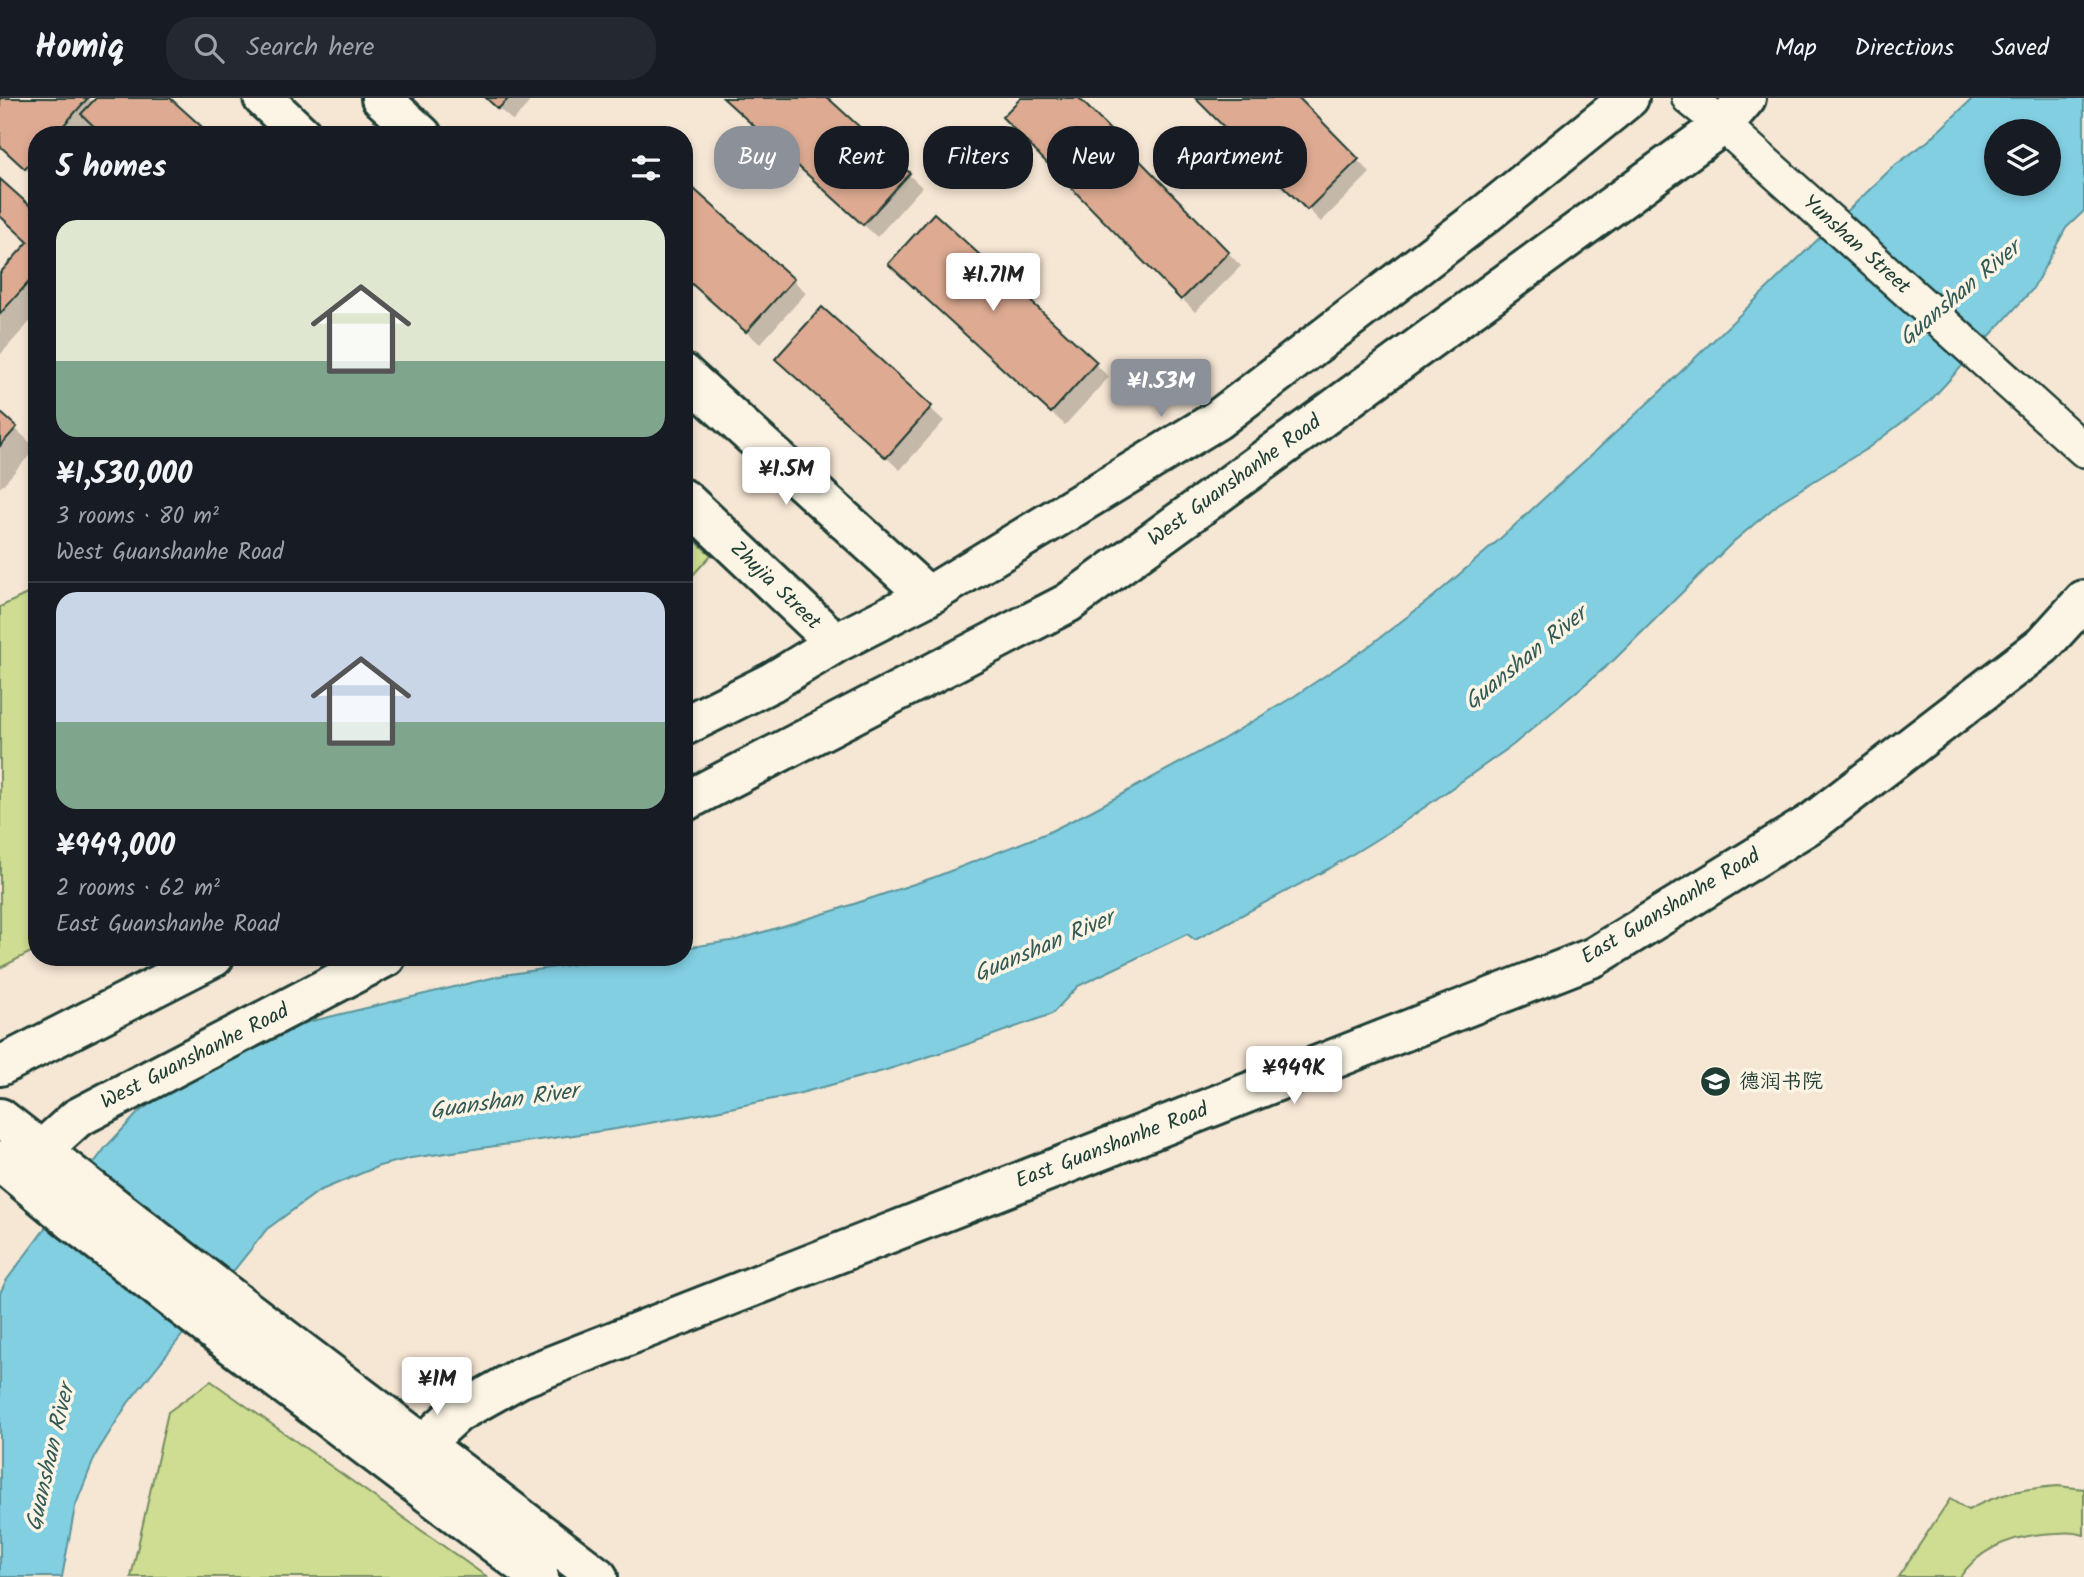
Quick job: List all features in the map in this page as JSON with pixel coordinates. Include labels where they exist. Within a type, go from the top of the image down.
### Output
[{"type":"street","points":[[263,98],[293,126]]},
{"type":"street","points":[[381,98],[412,126]]},
{"type":"street","points":[[693,722],[772,682],[836,643],[928,596],[1217,420],[1476,221],[1629,98]]},
{"type":"street","name":"Yunshan Street","points":[[1689,98],[1734,111],[1836,227],[2084,450]]},
{"type":"street","name":"West Guanshanhe Road","points":[[693,797],[1068,603],[1734,111]]},
{"type":"street","points":[[693,382],[928,596]]},
{"type":"street","name":"Zhujia Street","points":[[693,508],[836,643]]},
{"type":"street","name":"East Guanshanhe Road","points":[[413,1459],[457,1413],[520,1378],[1594,957],[1813,822],[2043,645],[2084,600]]},
{"type":"street","points":[[0,1066],[196,966]]},
{"type":"street","name":"West Guanshanhe Road","points":[[19,1161],[77,1118],[369,966]]},
{"type":"street","points":[[0,1118],[19,1161],[84,1207],[413,1459],[598,1577]]},
{"type":"street","points":[[413,1459],[539,1577]]},
{"type":"green space","points":[[693,539],[711,555],[693,575]]},
{"type":"green space","points":[[28,593],[28,954],[0,968],[0,607]]},
{"type":"green space","points":[[211,1381],[487,1577],[131,1577],[168,1412]]},
{"type":"green space","points":[[2058,1486],[2084,1489],[2084,1535],[2064,1532],[2043,1534],[2003,1543],[1979,1557],[1960,1577],[1898,1577],[1950,1499],[1968,1510],[2011,1493]]},
{"type":"water","name":"Guanshan River","points":[[1973,98],[2084,98],[2084,211],[2066,228],[2032,290],[1929,402],[1868,448],[1783,500],[1733,542],[1615,659],[1513,745],[1395,828],[1330,868],[1195,940],[1187,934],[1078,986],[1052,1014],[883,1071],[797,1094],[616,1129],[411,1158],[379,1166],[319,1191],[267,1229],[128,1403],[96,1454],[75,1507],[62,1577],[0,1577],[0,1293],[6,1281],[106,1147],[139,1112],[179,1083],[262,1038],[304,1023],[504,975],[562,966],[693,966],[693,947],[737,940],[836,910],[935,877],[1047,833],[1220,741],[1365,649],[1433,597],[1491,547],[1661,391],[1894,166],[1928,141]]},
{"type":"building","points":[[0,98],[88,98],[63,126],[28,126],[28,166],[25,169],[0,146]]},
{"type":"building","points":[[96,98],[170,98],[201,126],[94,126],[81,114]]},
{"type":"building","points":[[486,98],[509,98],[498,109]]},
{"type":"building","points":[[723,98],[828,98],[859,126],[814,126],[814,181],[800,168],[800,126],[754,126]]},
{"type":"building","points":[[1021,98],[1079,98],[1106,126],[1047,126],[1047,163],[1033,149],[1033,126],[1011,126],[1002,117]]},
{"type":"building","points":[[1195,98],[1299,98],[1359,159],[1307,210],[1286,189],[1307,189],[1307,126],[1223,126]]},
{"type":"building","points":[[1139,160],[1153,174],[1153,189],[1168,189],[1229,252],[1181,300],[1072,189],[1139,189]]},
{"type":"building","points":[[0,179],[28,204],[28,242],[0,216]]},
{"type":"building","points":[[693,188],[794,279],[746,332],[693,285]]},
{"type":"building","points":[[823,189],[896,189],[863,225]]},
{"type":"building","points":[[934,213],[1097,362],[1051,413],[888,264]]},
{"type":"building","points":[[28,242],[28,283],[0,314],[0,273]]},
{"type":"building","points":[[822,307],[932,406],[886,458],[775,359]]},
{"type":"building","points":[[0,412],[17,427],[0,446]]},
{"type":"place","name":"德润书院","points":[[1716,1082]]}]
